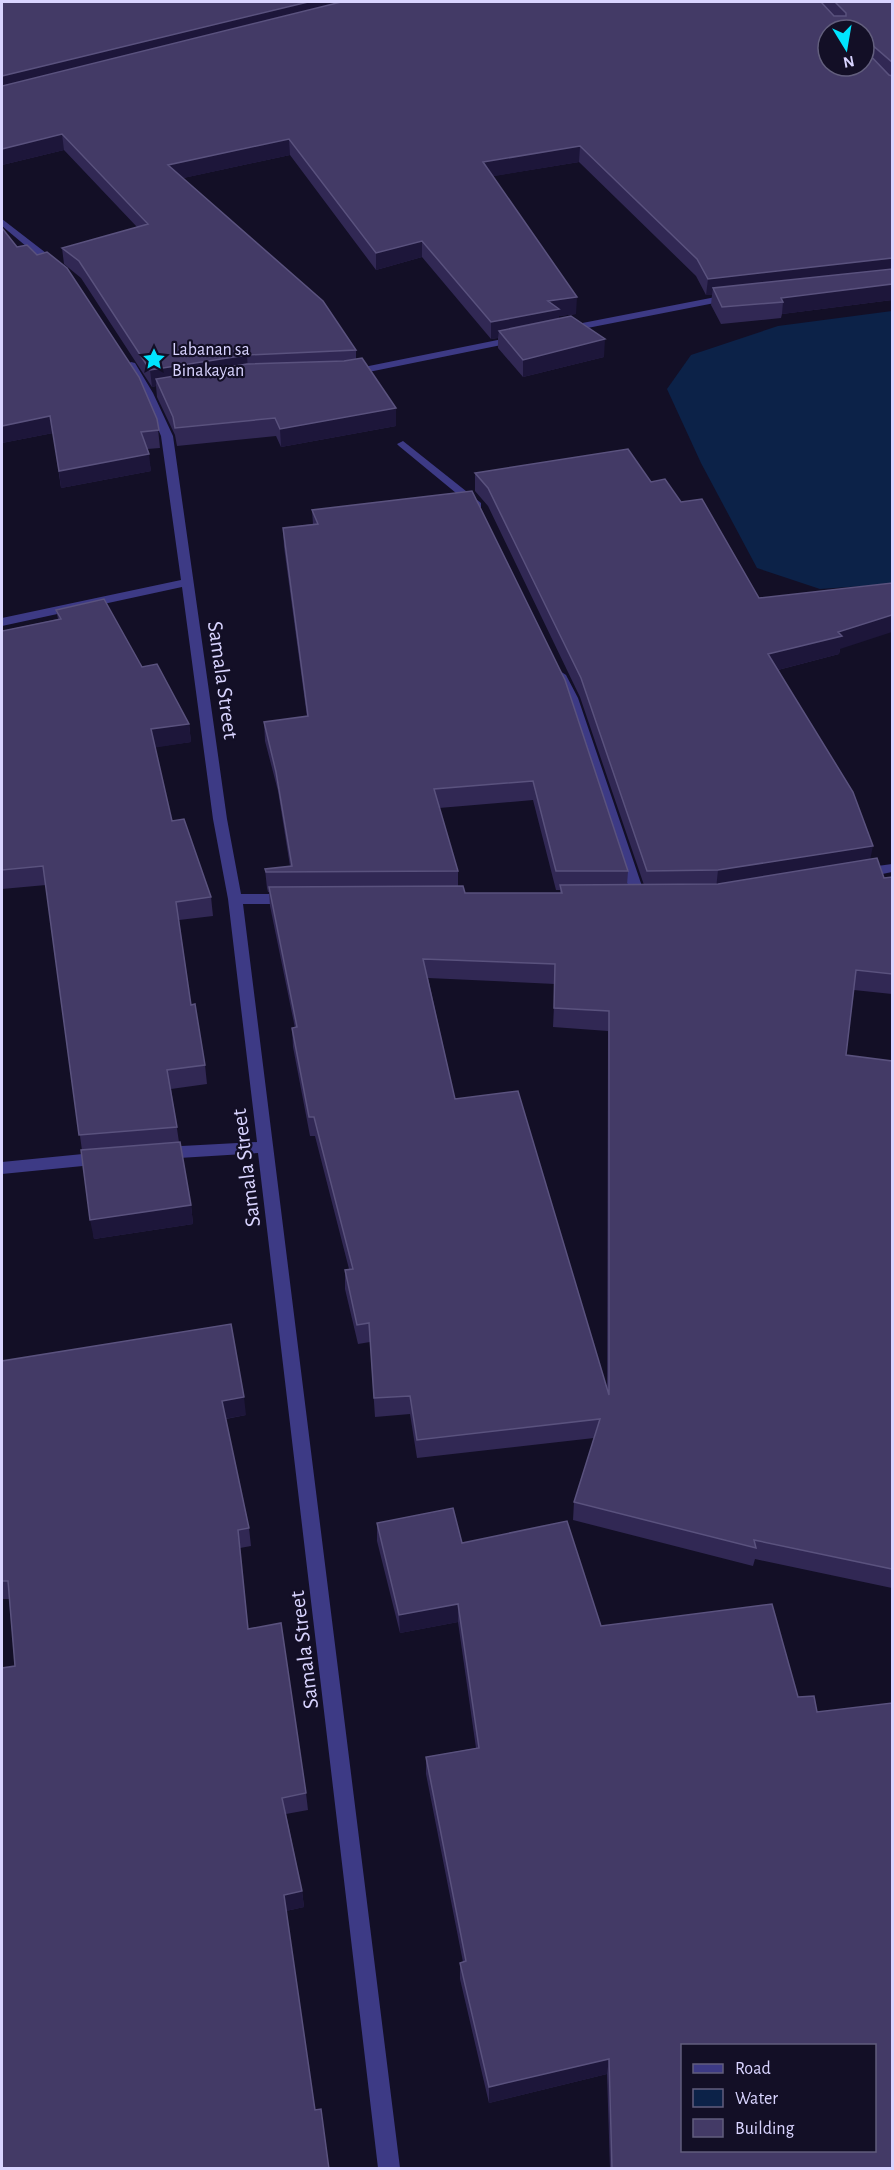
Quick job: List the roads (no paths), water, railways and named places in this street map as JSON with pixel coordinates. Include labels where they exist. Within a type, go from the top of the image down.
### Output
[{"type":"street","points":[[2,222],[66,274]]},
{"type":"street","points":[[553,332],[737,296]]},
{"type":"street","points":[[334,374],[530,337]]},
{"type":"street","name":"Samala Street","points":[[122,351],[154,392],[167,436],[189,582],[220,819],[235,899],[389,2169]]},
{"type":"street","points":[[403,444],[480,507],[485,518]]},
{"type":"street","points":[[2,622],[189,582]]},
{"type":"street","points":[[556,666],[572,698],[638,898]]},
{"type":"street","points":[[846,876],[892,868]]},
{"type":"street","points":[[235,899],[306,898]]},
{"type":"street","points":[[142,1155],[265,1147]]},
{"type":"street","points":[[2,1168],[119,1157]]},
{"type":"water","points":[[892,311],[892,584],[820,589],[757,568],[701,463],[667,389],[691,355],[778,326]]},
{"type":"place","name":"Labanan sa Binakayan","points":[[154,359]]}]
